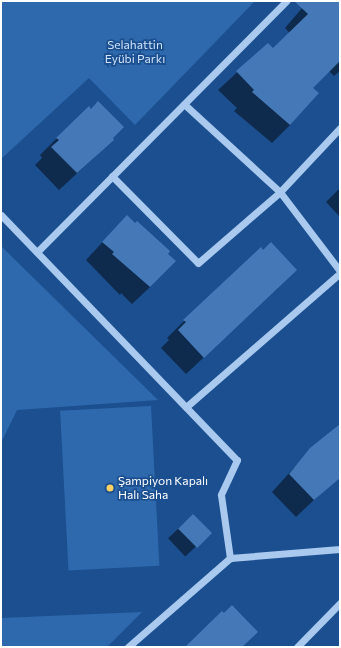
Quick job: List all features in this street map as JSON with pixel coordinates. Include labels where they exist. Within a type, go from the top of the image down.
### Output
[{"type":"street","points":[[37,252],[286,1]]},
{"type":"street","points":[[184,104],[280,192],[340,272],[186,407]]},
{"type":"street","points":[[112,176],[198,263],[280,192],[340,128]]},
{"type":"street","points":[[1,215],[237,460],[221,495],[230,558]]},
{"type":"street","points":[[128,647],[230,558],[340,549]]},
{"type":"street","points":[[297,647],[340,603]]},
{"type":"green space","name":"Selahattin Eyübi Parkı","points":[[1,1],[255,1],[135,125],[89,78],[1,159]]},
{"type":"green space","points":[[1,246],[158,400],[17,410],[1,443]]},
{"type":"green space","name":"Şampiyon Kapalı Halı Saha","points":[[151,406],[159,566],[68,571],[60,411]]},
{"type":"green space","points":[[142,612],[107,647],[1,647],[1,618]]},
{"type":"building","points":[[294,1],[340,1],[340,61],[313,88],[319,93],[290,125],[252,92],[254,90],[236,71],[268,43],[273,48],[308,14]]},
{"type":"building","points":[[98,101],[124,127],[113,138],[114,140],[77,173],[51,147],[59,140],[56,138],[89,106],[91,109]]},
{"type":"building","points":[[127,215],[135,223],[137,221],[170,251],[168,254],[176,261],[150,287],[112,254],[114,252],[102,242]]},
{"type":"building","points":[[271,242],[297,270],[204,358],[178,330],[186,322],[183,320],[261,247],[263,250]]},
{"type":"building","points":[[340,424],[340,478],[314,500],[289,474],[310,448]]},
{"type":"building","points":[[193,514],[212,533],[197,548],[178,529]]},
{"type":"building","points":[[232,605],[258,632],[242,647],[185,647],[222,611],[224,613]]},
{"type":"place","name":"Şampiyon Kapalı Halı Saha","points":[[110,488]]}]
